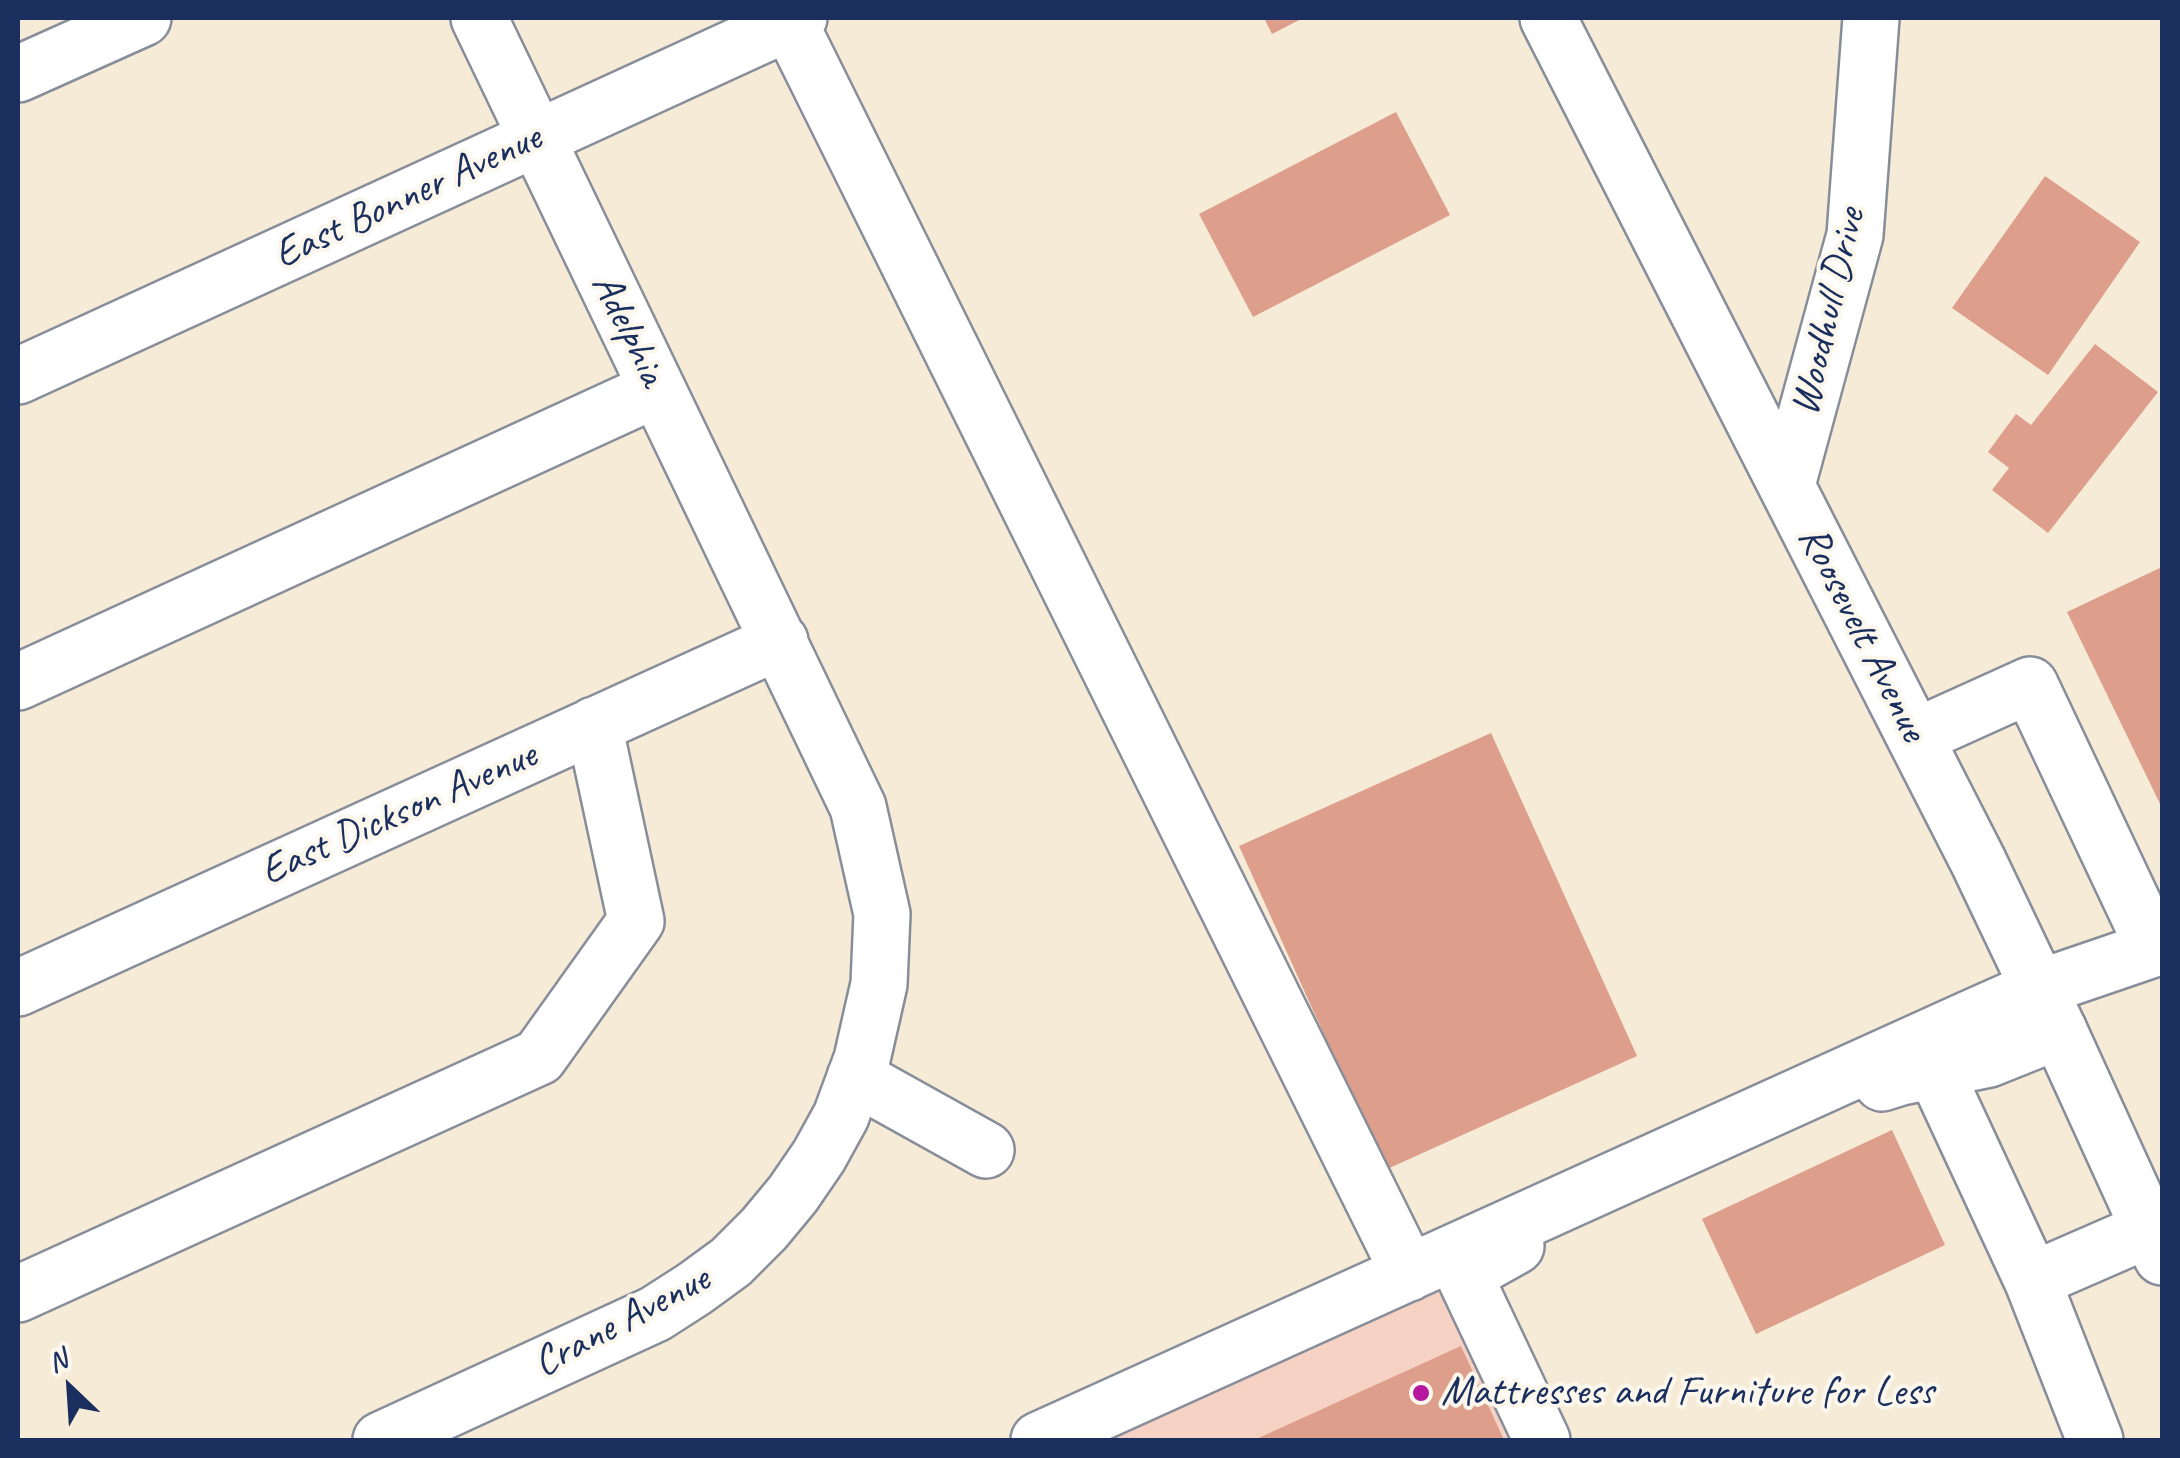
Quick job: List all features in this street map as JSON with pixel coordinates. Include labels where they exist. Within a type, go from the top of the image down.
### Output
[{"type":"street","points":[[18,74],[143,18]]},
{"type":"street","name":"Adelphia","points":[[478,18],[780,641]]},
{"type":"street","name":"Roosevelt Avenue","points":[[1548,18],[1978,861],[2156,1243]]},
{"type":"street","name":"Woodhull Drive","points":[[1787,485],[1855,235],[1871,18]]},
{"type":"street","points":[[792,19],[1409,1273]]},
{"type":"street","name":"East Bonner Avenue","points":[[18,376],[792,19]]},
{"type":"street","points":[[18,682],[657,389]]},
{"type":"street","name":"East Dickson Avenue","points":[[18,988],[780,641]]},
{"type":"street","name":"Crane Avenue","points":[[381,1440],[656,1314],[694,1289],[731,1262],[774,1218],[819,1156],[841,1116],[870,1029],[879,984],[882,914],[858,807],[780,641]]},
{"type":"street","points":[[1039,1440],[1409,1273],[2049,1010],[2158,946],[2030,686],[1914,737]]},
{"type":"street","points":[[18,1294],[538,1057],[636,921],[594,725]]},
{"type":"street","points":[[1542,1440],[1464,1274],[1507,1250],[1862,1090],[1901,1076],[1990,1060],[2049,1010]]},
{"type":"street","points":[[1935,1071],[2033,1282],[2095,1440]]},
{"type":"street","points":[[855,1077],[986,1150]]},
{"type":"street","points":[[2033,1282],[2049,1272],[2156,1243]]},
{"type":"shaded area","points":[[1446,1280],[1520,1440],[1092,1440]]},
{"type":"building","points":[[1264,18],[1303,18],[1272,34]]},
{"type":"building","points":[[1396,112],[1450,215],[1253,317],[1199,214]]},
{"type":"building","points":[[2045,176],[2140,242],[2048,375],[1952,308]]},
{"type":"building","points":[[2095,344],[2158,392],[2048,533],[1992,490],[2009,468],[1988,452],[2016,414],[2031,425]]},
{"type":"building","points":[[2162,567],[2162,808],[2067,612]]},
{"type":"building","points":[[1491,733],[1637,1056],[1385,1170],[1239,846]]},
{"type":"building","points":[[1892,1130],[1945,1245],[1756,1334],[1702,1219]]},
{"type":"building","name":"Mattresses and Furniture for Less","points":[[1461,1346],[1504,1440],[1254,1440]]},
{"type":"place","name":"Mattresses and Furniture for Less","points":[[1421,1393]]}]
